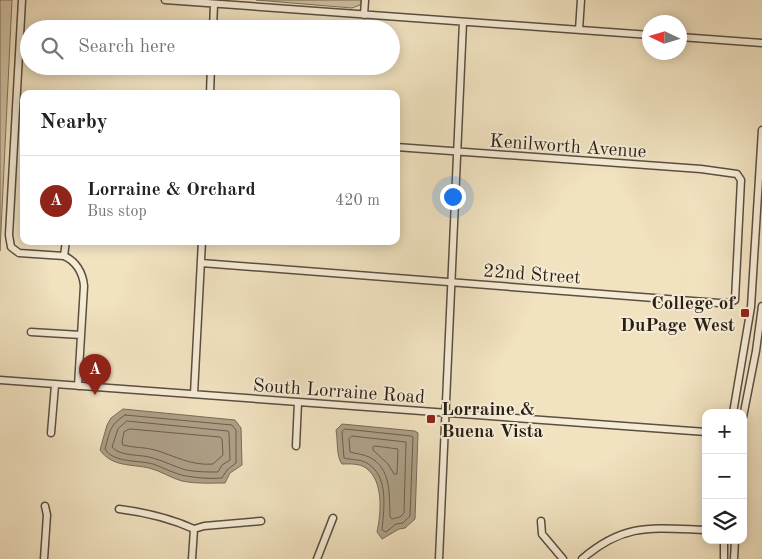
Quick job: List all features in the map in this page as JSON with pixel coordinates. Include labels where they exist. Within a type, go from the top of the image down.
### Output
[{"type":"street","points":[[21,20],[22,0]]},
{"type":"street","points":[[164,0],[642,34]]},
{"type":"street","points":[[364,14],[365,0]]},
{"type":"street","points":[[579,30],[581,0]]},
{"type":"street","points":[[213,20],[214,4]]},
{"type":"street","points":[[439,559],[444,413],[463,22]]},
{"type":"street","points":[[20,36],[9,235],[11,247],[19,253],[64,256],[76,264],[84,282],[78,386]]},
{"type":"street","points":[[687,38],[762,44]]},
{"type":"street","points":[[210,90],[211,75]]},
{"type":"street","points":[[734,409],[751,307],[762,130]]},
{"type":"street","name":"Kenilworth Avenue","points":[[400,147],[738,174]]},
{"type":"street","name":"22nd Street","points":[[200,263],[728,303],[734,300],[741,180],[738,174]]},
{"type":"street","points":[[64,256],[65,245]]},
{"type":"street","points":[[194,394],[202,245]]},
{"type":"street","points":[[745,409],[756,351],[762,306]]},
{"type":"street","points":[[31,332],[81,335]]},
{"type":"street","name":"South Lorraine Road","points":[[0,380],[702,432]]},
{"type":"street","points":[[51,434],[55,385]]},
{"type":"street","points":[[296,446],[298,402]]},
{"type":"street","points":[[44,559],[47,515],[45,506]]},
{"type":"street","points":[[119,509],[140,513],[194,529],[204,526],[261,521]]},
{"type":"street","points":[[317,559],[333,518]]},
{"type":"street","points":[[541,522],[542,534],[563,559]]},
{"type":"street","points":[[582,559],[609,539],[631,531],[654,528],[702,530]]},
{"type":"street","points":[[192,559],[194,529]]},
{"type":"street","points":[[724,544],[724,559]]},
{"type":"street","points":[[734,559],[735,544]]},
{"type":"shaded area","points":[[0,0],[12,0],[0,251]]},
{"type":"shaded area","points":[[256,0],[362,0],[360,5],[352,8]]},
{"type":"water","points":[[123,409],[235,420],[241,428],[242,465],[230,473],[225,483],[198,483],[182,481],[153,469],[116,462],[100,450],[107,425],[111,418]]},
{"type":"water","points":[[342,424],[415,431],[418,433],[415,519],[405,528],[399,529],[382,539],[377,532],[380,516],[380,498],[376,481],[372,474],[363,466],[342,464],[340,461],[336,430]]},
{"type":"place","name":"College of DuPage West","points":[[745,313]]},
{"type":"place","name":"Lorraine & Orchard","points":[[95,395]]},
{"type":"place","name":"Lorraine & Buena Vista","points":[[431,419]]}]
